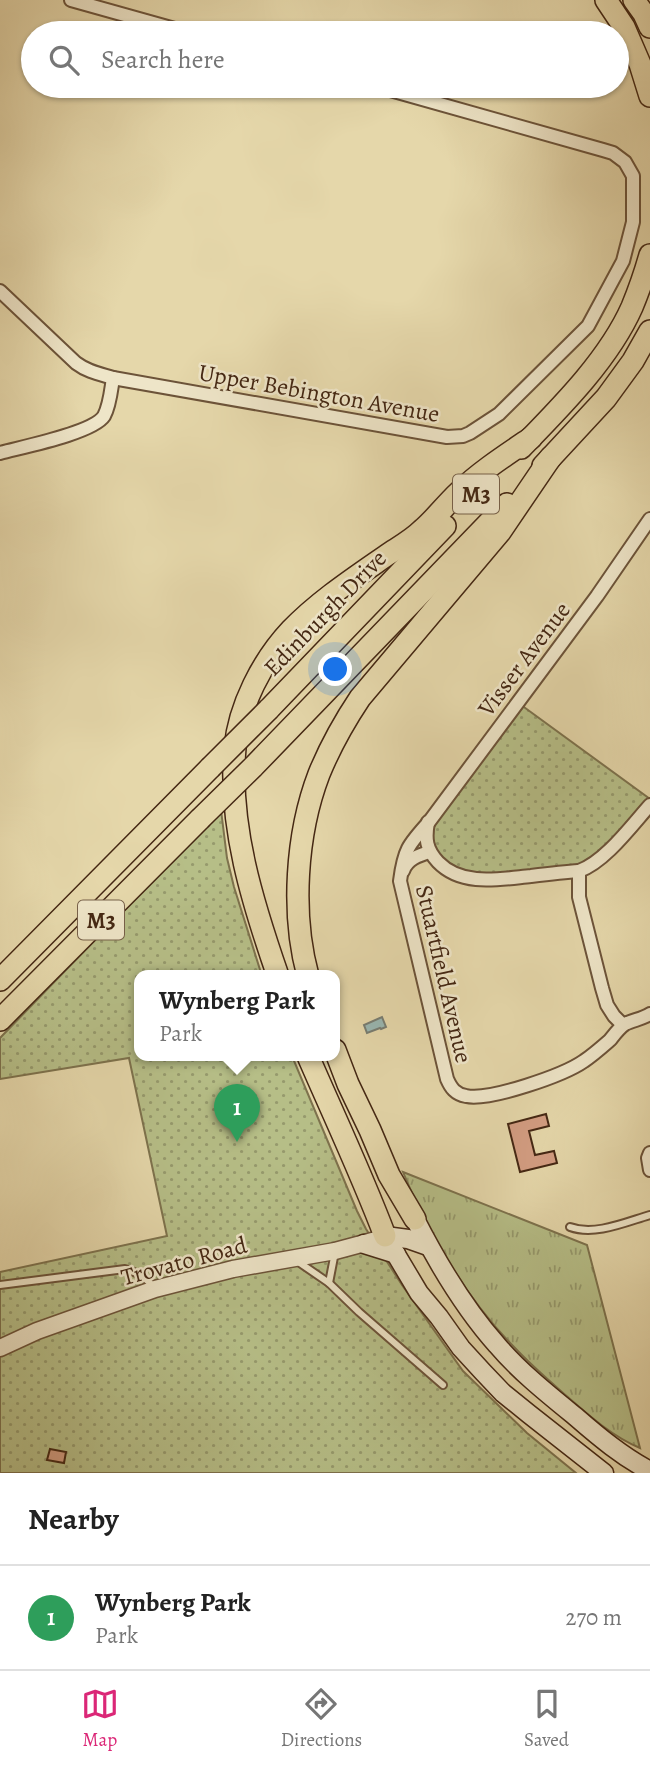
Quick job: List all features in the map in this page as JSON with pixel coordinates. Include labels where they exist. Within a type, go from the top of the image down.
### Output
[{"type":"highway","points":[[606,0],[620,21]]},
{"type":"highway","points":[[635,0],[650,27]]},
{"type":"highway","points":[[629,39],[650,96]]},
{"type":"highway","name":"Edinburgh Drive","points":[[0,980],[269,709],[580,384],[610,346],[631,309],[650,255]]},
{"type":"highway","name":"M3","points":[[0,1020],[253,767],[551,457],[606,398],[633,361],[650,331]]},
{"type":"highway","points":[[276,970],[251,890],[237,820],[235,746],[248,696],[261,672],[291,630],[323,602],[422,531],[459,492],[489,466],[531,438]]},
{"type":"highway","points":[[307,970],[299,907],[302,840],[318,776],[330,749],[360,698],[500,531],[551,457]]},
{"type":"highway","points":[[311,1061],[345,1142],[367,1186],[390,1245]]},
{"type":"highway","points":[[339,1061],[389,1175],[415,1219]]},
{"type":"highway","points":[[389,1175],[396,1211],[390,1245]]},
{"type":"main road","points":[[415,1219],[443,1272],[496,1345],[596,1433],[650,1471]]},
{"type":"main road","points":[[364,1244],[390,1245],[416,1241],[428,1246]]},
{"type":"main road","points":[[390,1245],[419,1293],[483,1372],[529,1415],[604,1473]]},
{"type":"street","points":[[71,0],[146,21]]},
{"type":"street","name":"Upper Bebington Avenue","points":[[0,291],[85,369],[113,378],[447,437],[470,433],[499,414],[588,326],[622,261],[633,222],[633,176],[625,162],[613,153],[419,98]]},
{"type":"street","points":[[0,453],[97,424],[106,411],[113,378]]},
{"type":"street","name":"Visser Avenue","points":[[429,822],[597,596],[650,519]]},
{"type":"street","points":[[429,822],[426,835],[430,852],[444,868],[474,879],[489,880],[579,871],[589,867],[601,859],[650,805]]},
{"type":"street","name":"Stuartfield Avenue","points":[[429,822],[406,850],[400,881],[447,1079],[457,1093],[477,1097],[550,1078],[583,1062],[623,1025],[650,1014]]},
{"type":"street","points":[[400,881],[405,866],[413,858],[430,852]]},
{"type":"street","points":[[579,871],[579,897],[602,988],[607,1005],[623,1025]]},
{"type":"street","points":[[650,1153],[650,1170]]},
{"type":"street","name":"Trovato Road","points":[[0,1348],[50,1326],[155,1289],[233,1269],[364,1244]]},
{"type":"lane","points":[[570,1227],[580,1231],[598,1230],[650,1215]]},
{"type":"lane","points":[[329,1283],[335,1251]]},
{"type":"lane","points":[[292,1258],[329,1283],[443,1385]]},
{"type":"lane","points":[[0,1285],[125,1269],[135,1271],[155,1289]]},
{"type":"green space","points":[[517,702],[650,799],[650,805],[598,864],[471,877],[434,857],[430,821]]},
{"type":"green space","points":[[221,810],[234,887],[260,970],[134,970],[134,1061],[294,1061],[357,1211],[402,1285],[463,1371],[527,1433],[576,1473],[0,1473],[0,1272],[167,1236],[129,1058],[0,1079],[0,1038]]},
{"type":"green space","points":[[403,1172],[587,1245],[640,1448],[609,1431],[590,1416],[532,1365],[498,1329],[466,1288],[437,1243]]},
{"type":"water","points":[[382,1017],[386,1027],[367,1033],[364,1025]]},
{"type":"building","points":[[546,1114],[549,1126],[529,1131],[535,1155],[554,1151],[557,1163],[520,1172],[508,1124]]},
{"type":"building","points":[[50,1449],[66,1452],[64,1463],[47,1460]]},
{"type":"place","name":"Wynberg Park","points":[[237,1142]]}]
